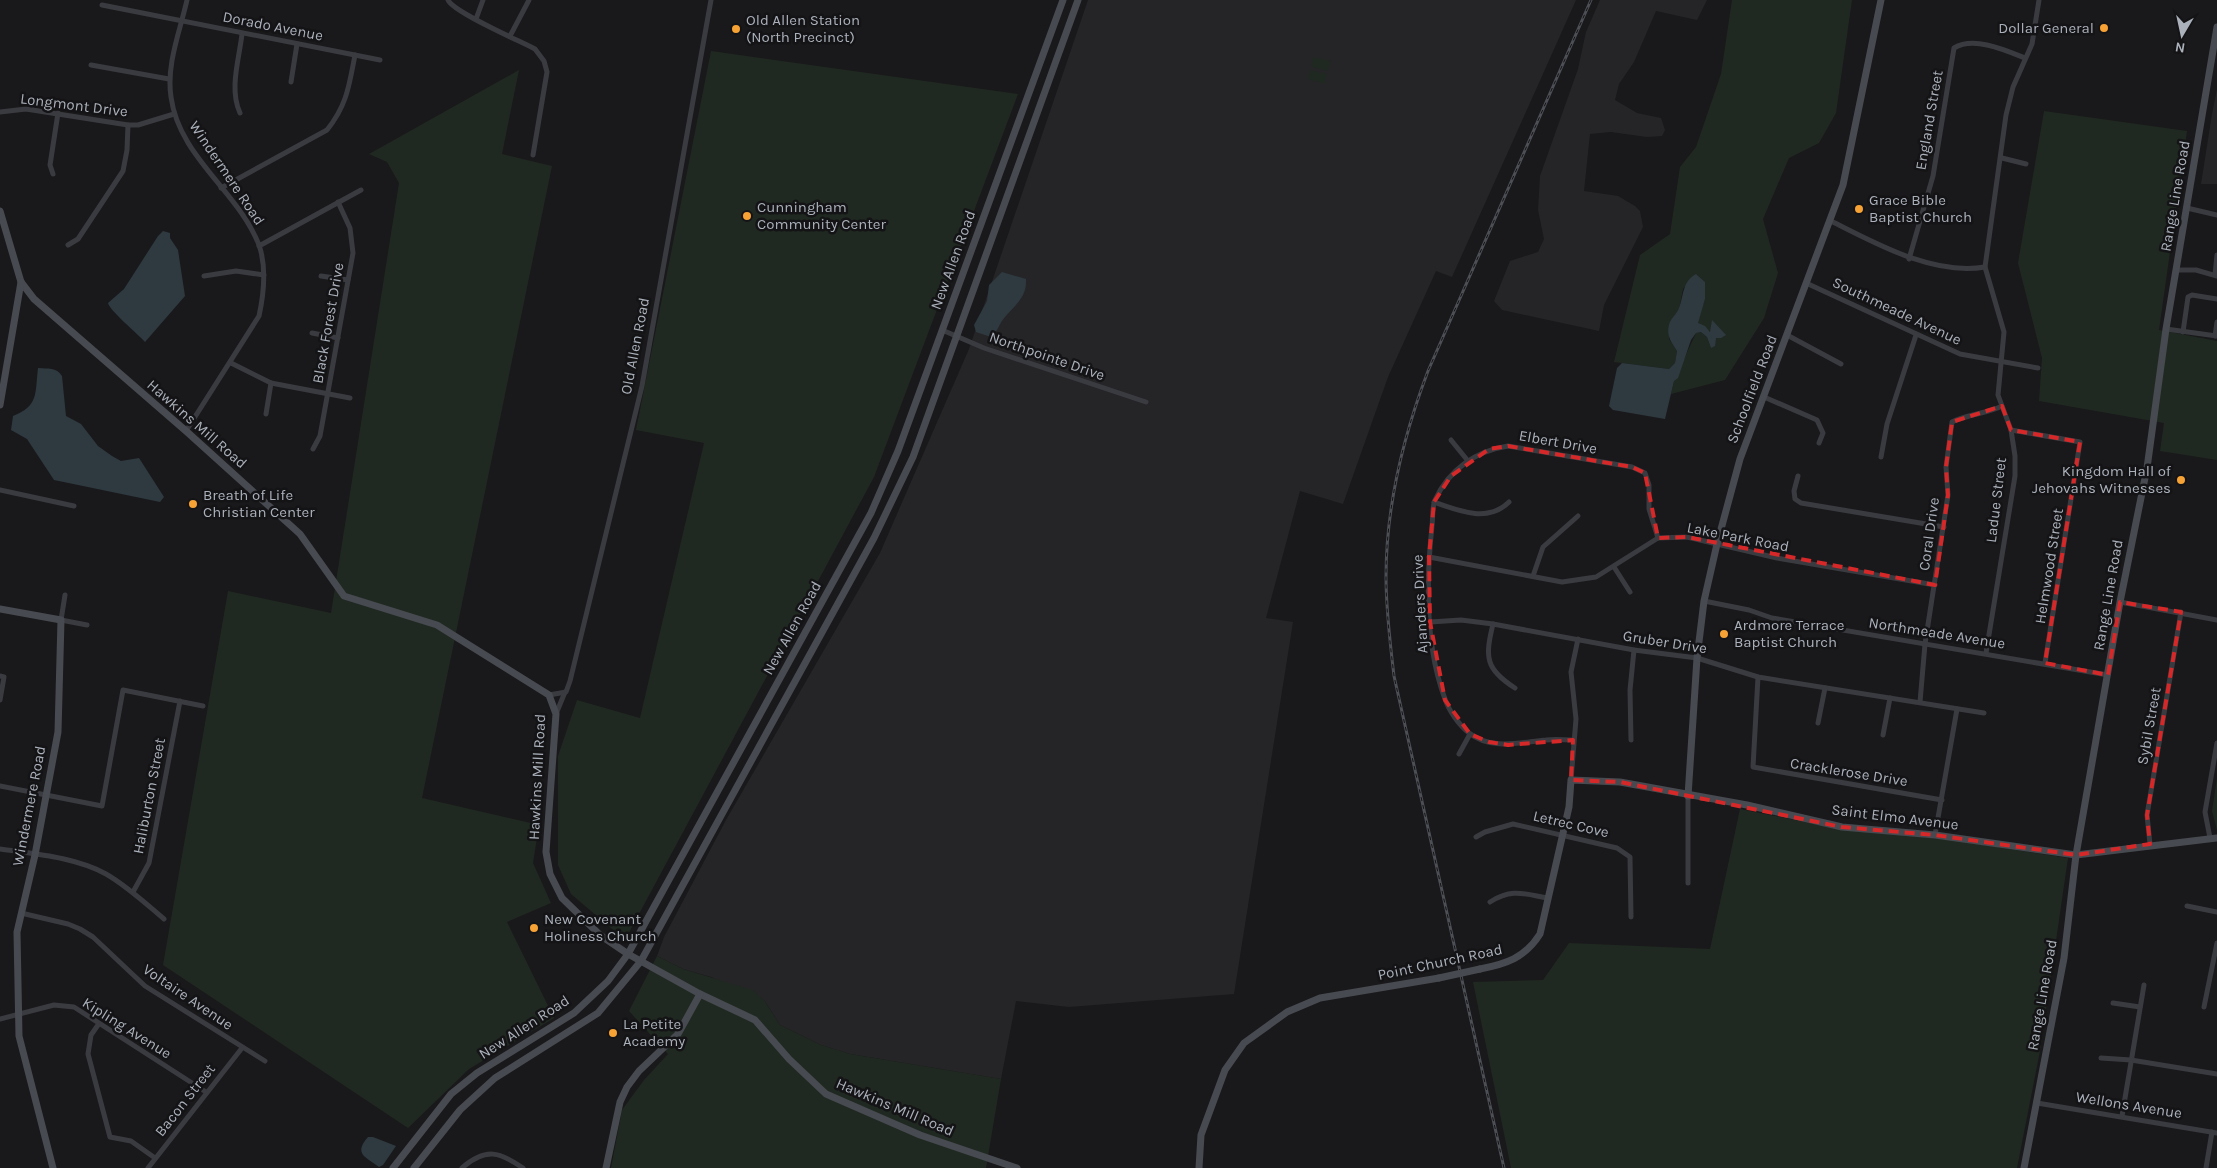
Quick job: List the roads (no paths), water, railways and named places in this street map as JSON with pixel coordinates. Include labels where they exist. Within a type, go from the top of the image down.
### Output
[{"type":"street","name":"Windermere Road","points":[[186,431],[259,316],[264,295],[264,275],[259,246],[246,222],[183,137],[174,114],[169,79],[187,0]]},
{"type":"street","points":[[448,0],[450,4],[476,19],[535,49],[544,61],[547,72],[533,155]]},
{"type":"street","points":[[476,19],[483,0]]},
{"type":"street","points":[[510,36],[529,0]]},
{"type":"street","name":"Old Allen Road","points":[[556,714],[566,692],[578,652],[642,386],[711,0]]},
{"type":"street","name":"New Allen Road","points":[[393,1168],[451,1094],[477,1073],[574,1013],[608,981],[628,954],[871,513],[898,451],[1063,0]]},
{"type":"street","name":"New Allen Road","points":[[414,1168],[463,1107],[496,1078],[598,1013],[641,961],[874,538],[913,457],[1078,0]]},
{"type":"street","name":"Schoolfield Road","points":[[1688,796],[1697,658],[1704,602],[1717,544],[1740,459],[1843,185],[1881,0]]},
{"type":"street","name":"Ladue Street","points":[[1986,653],[2015,476],[2015,456],[2011,430],[1998,395],[2004,332],[1985,267],[2002,158],[2006,115],[2013,87],[2032,44],[2039,0]]},
{"type":"street","name":"Dorado Avenue","points":[[102,5],[380,60]]},
{"type":"street","name":"Range Line Road","points":[[2024,1168],[2064,958],[2076,855],[2120,602],[2147,468],[2166,330],[2217,27]]},
{"type":"street","points":[[240,113],[235,100],[235,87],[242,34]]},
{"type":"street","name":"England Street","points":[[1909,259],[1933,176],[1954,48],[1968,42],[2002,49],[2025,58]]},
{"type":"street","points":[[290,82],[297,44]]},
{"type":"street","points":[[222,188],[327,130],[339,115],[347,99],[355,55]]},
{"type":"street","points":[[91,65],[169,79]]},
{"type":"street","name":"Longmont Drive","points":[[0,112],[26,109],[128,125],[138,125],[174,114]]},
{"type":"street","points":[[52,174],[50,165],[58,114]]},
{"type":"street","points":[[68,245],[78,239],[123,171],[127,150],[128,125]]},
{"type":"street","points":[[2002,158],[2026,164]]},
{"type":"street","points":[[259,246],[361,190]]},
{"type":"street","name":"Black Forest Drive","points":[[313,449],[319,440],[353,253],[353,240],[350,228],[338,202]]},
{"type":"street","points":[[2187,208],[2217,215]]},
{"type":"street","name":"Hawkins Mill Road","points":[[0,211],[21,282],[42,307],[186,431],[300,534],[344,596],[437,625],[549,695],[556,714],[546,852],[550,874],[562,898],[600,935],[628,954],[700,994],[755,1020],[807,1077],[826,1094],[920,1135],[1017,1168]]},
{"type":"street","points":[[1830,221],[1909,259],[1971,270],[1985,267]]},
{"type":"street","points":[[2176,270],[2216,275],[2217,255]]},
{"type":"street","points":[[204,276],[236,271],[264,275]]},
{"type":"street","points":[[322,276],[348,280]]},
{"type":"street","points":[[0,405],[21,282]]},
{"type":"street","name":"Southmeade Avenue","points":[[1806,283],[1960,354],[2038,368]]},
{"type":"street","points":[[2183,332],[2188,297],[2192,295],[2217,299]]},
{"type":"street","points":[[2166,330],[2216,336],[2217,322]]},
{"type":"street","name":"Northpointe Drive","points":[[942,330],[957,337],[1146,402]]},
{"type":"street","points":[[312,333],[338,338]]},
{"type":"street","points":[[1787,335],[1841,364]]},
{"type":"street","points":[[1881,456],[1887,424],[1916,335]]},
{"type":"street","points":[[230,363],[271,383],[350,398]]},
{"type":"street","points":[[266,414],[271,383]]},
{"type":"street","points":[[1764,397],[1817,420],[1824,433],[1819,443]]},
{"type":"street","name":"Coral Drive","points":[[1920,702],[1925,644],[1948,495],[1946,467],[1952,422],[1962,417],[1988,412],[2002,406]]},
{"type":"street","name":"Helmwood Street","points":[[2011,430],[2080,442],[2045,663]]},
{"type":"street","points":[[1451,440],[1468,460]]},
{"type":"street","name":"Elbert Drive","points":[[1468,460],[1489,449],[1508,446],[1632,467],[1645,473],[1649,485],[1649,509],[1658,538]]},
{"type":"street","name":"Ajanders Drive","points":[[1468,460],[1451,476],[1434,502],[1429,557],[1430,622],[1434,656],[1445,700],[1454,716],[1470,734],[1489,742],[1508,745],[1547,740],[1573,740]]},
{"type":"street","points":[[1798,476],[1794,491],[1796,499],[1801,503],[1944,527]]},
{"type":"street","points":[[0,490],[74,506]]},
{"type":"street","points":[[1434,502],[1460,511],[1483,514],[1502,509],[1509,502]]},
{"type":"street","points":[[1533,576],[1543,548],[1578,516]]},
{"type":"street","name":"Lake Park Road","points":[[1658,538],[1687,537],[1777,558],[1934,585]]},
{"type":"street","points":[[1429,557],[1562,582],[1578,581],[1596,577],[1658,538]]},
{"type":"street","points":[[1614,567],[1630,592]]},
{"type":"street","name":"Windermere Road","points":[[53,1168],[19,1036],[16,932],[35,854],[58,732],[61,620],[65,595]]},
{"type":"street","name":"Northmeade Avenue","points":[[1704,602],[1749,610],[1772,618],[2108,675]]},
{"type":"street","points":[[2120,602],[2217,620]]},
{"type":"street","points":[[0,609],[87,625]]},
{"type":"street","name":"Sybil Street","points":[[2150,844],[2147,815],[2181,612]]},
{"type":"street","name":"Gruber Drive","points":[[1430,622],[1461,620],[1493,624],[1634,650],[1697,658],[1758,677],[1984,713]]},
{"type":"street","points":[[1493,624],[1489,640],[1489,662],[1497,676],[1515,688]]},
{"type":"street","name":"Point Church Road","points":[[1199,1168],[1201,1135],[1225,1070],[1244,1043],[1287,1012],[1320,998],[1439,978],[1505,964],[1517,959],[1527,951],[1540,934],[1569,807],[1576,719],[1572,672],[1578,639]]},
{"type":"street","points":[[1631,740],[1630,690],[1634,650]]},
{"type":"street","points":[[0,676],[4,677],[0,700]]},
{"type":"street","name":"Cracklerose Drive","points":[[1758,677],[1753,767],[1942,800]]},
{"type":"street","points":[[1818,723],[1824,688]]},
{"type":"street","points":[[0,786],[102,806],[123,690],[203,706]]},
{"type":"street","points":[[549,695],[566,692]]},
{"type":"street","points":[[1884,735],[1890,698]]},
{"type":"street","name":"Haliburton Street","points":[[133,892],[149,863],[180,701]]},
{"type":"street","points":[[1936,835],[1957,709]]},
{"type":"street","points":[[1458,754],[1470,734]]},
{"type":"street","points":[[2213,838],[2206,812],[2217,744]]},
{"type":"street","points":[[742,748],[736,765],[737,770],[744,774]]},
{"type":"street","name":"Saint Elmo Avenue","points":[[1571,780],[1620,782],[1688,796],[1747,805],[1842,827],[1936,835],[2076,855],[2150,844],[2213,838]]},
{"type":"street","points":[[1688,796],[1688,883]]},
{"type":"street","name":"Letrec Cove","points":[[1476,837],[1485,832],[1513,824],[1617,848],[1630,857],[1631,917]]},
{"type":"street","points":[[0,848],[77,863],[104,873],[133,892],[164,919]]},
{"type":"street","points":[[1490,902],[1503,893],[1514,892],[1548,898]]},
{"type":"street","points":[[2188,906],[2217,912]]},
{"type":"street","name":"Voltaire Avenue","points":[[21,913],[68,924],[86,933],[145,986],[265,1061]]},
{"type":"street","points":[[2204,1007],[2217,943]]},
{"type":"street","points":[[2122,1116],[2144,985]]},
{"type":"street","points":[[606,1168],[618,1109],[627,1087],[639,1071],[678,1034],[700,994]]},
{"type":"street","points":[[2113,1003],[2140,1007]]},
{"type":"street","name":"Kipling Avenue","points":[[0,1019],[62,1005],[74,1008],[206,1092]]},
{"type":"street","points":[[98,1025],[91,1035],[88,1054],[110,1137],[131,1141],[155,1158]]},
{"type":"street","name":"Bacon Street","points":[[148,1168],[242,1048]]},
{"type":"street","points":[[2101,1058],[2131,1060],[2217,1074]]},
{"type":"street","name":"Wellons Avenue","points":[[2036,1103],[2214,1132]]},
{"type":"street","points":[[2206,1168],[2214,1132]]},
{"type":"street","points":[[462,1168],[492,1154],[503,1154],[523,1168]]},
{"type":"railway","points":[[1504,1168],[1394,676],[1387,602],[1387,551],[1389,525],[1398,473],[1411,421],[1428,371],[1591,0]]},
{"type":"place","name":"Dollar General","points":[[2104,28]]},
{"type":"place","name":"Old Allen Station (North Precinct)","points":[[736,29]]},
{"type":"place","name":"Grace Bible Baptist Church","points":[[1859,209]]},
{"type":"place","name":"Cunningham Community Center","points":[[747,216]]},
{"type":"place","name":"Kingdom Hall of Jehovahs Witnesses","points":[[2181,480]]},
{"type":"place","name":"Breath of Life Christian Center","points":[[193,504]]},
{"type":"place","name":"Ardmore Terrace Baptist Church","points":[[1724,634]]},
{"type":"place","name":"New Covenant Holiness Church","points":[[534,928]]},
{"type":"place","name":"La Petite Academy","points":[[613,1033]]}]
